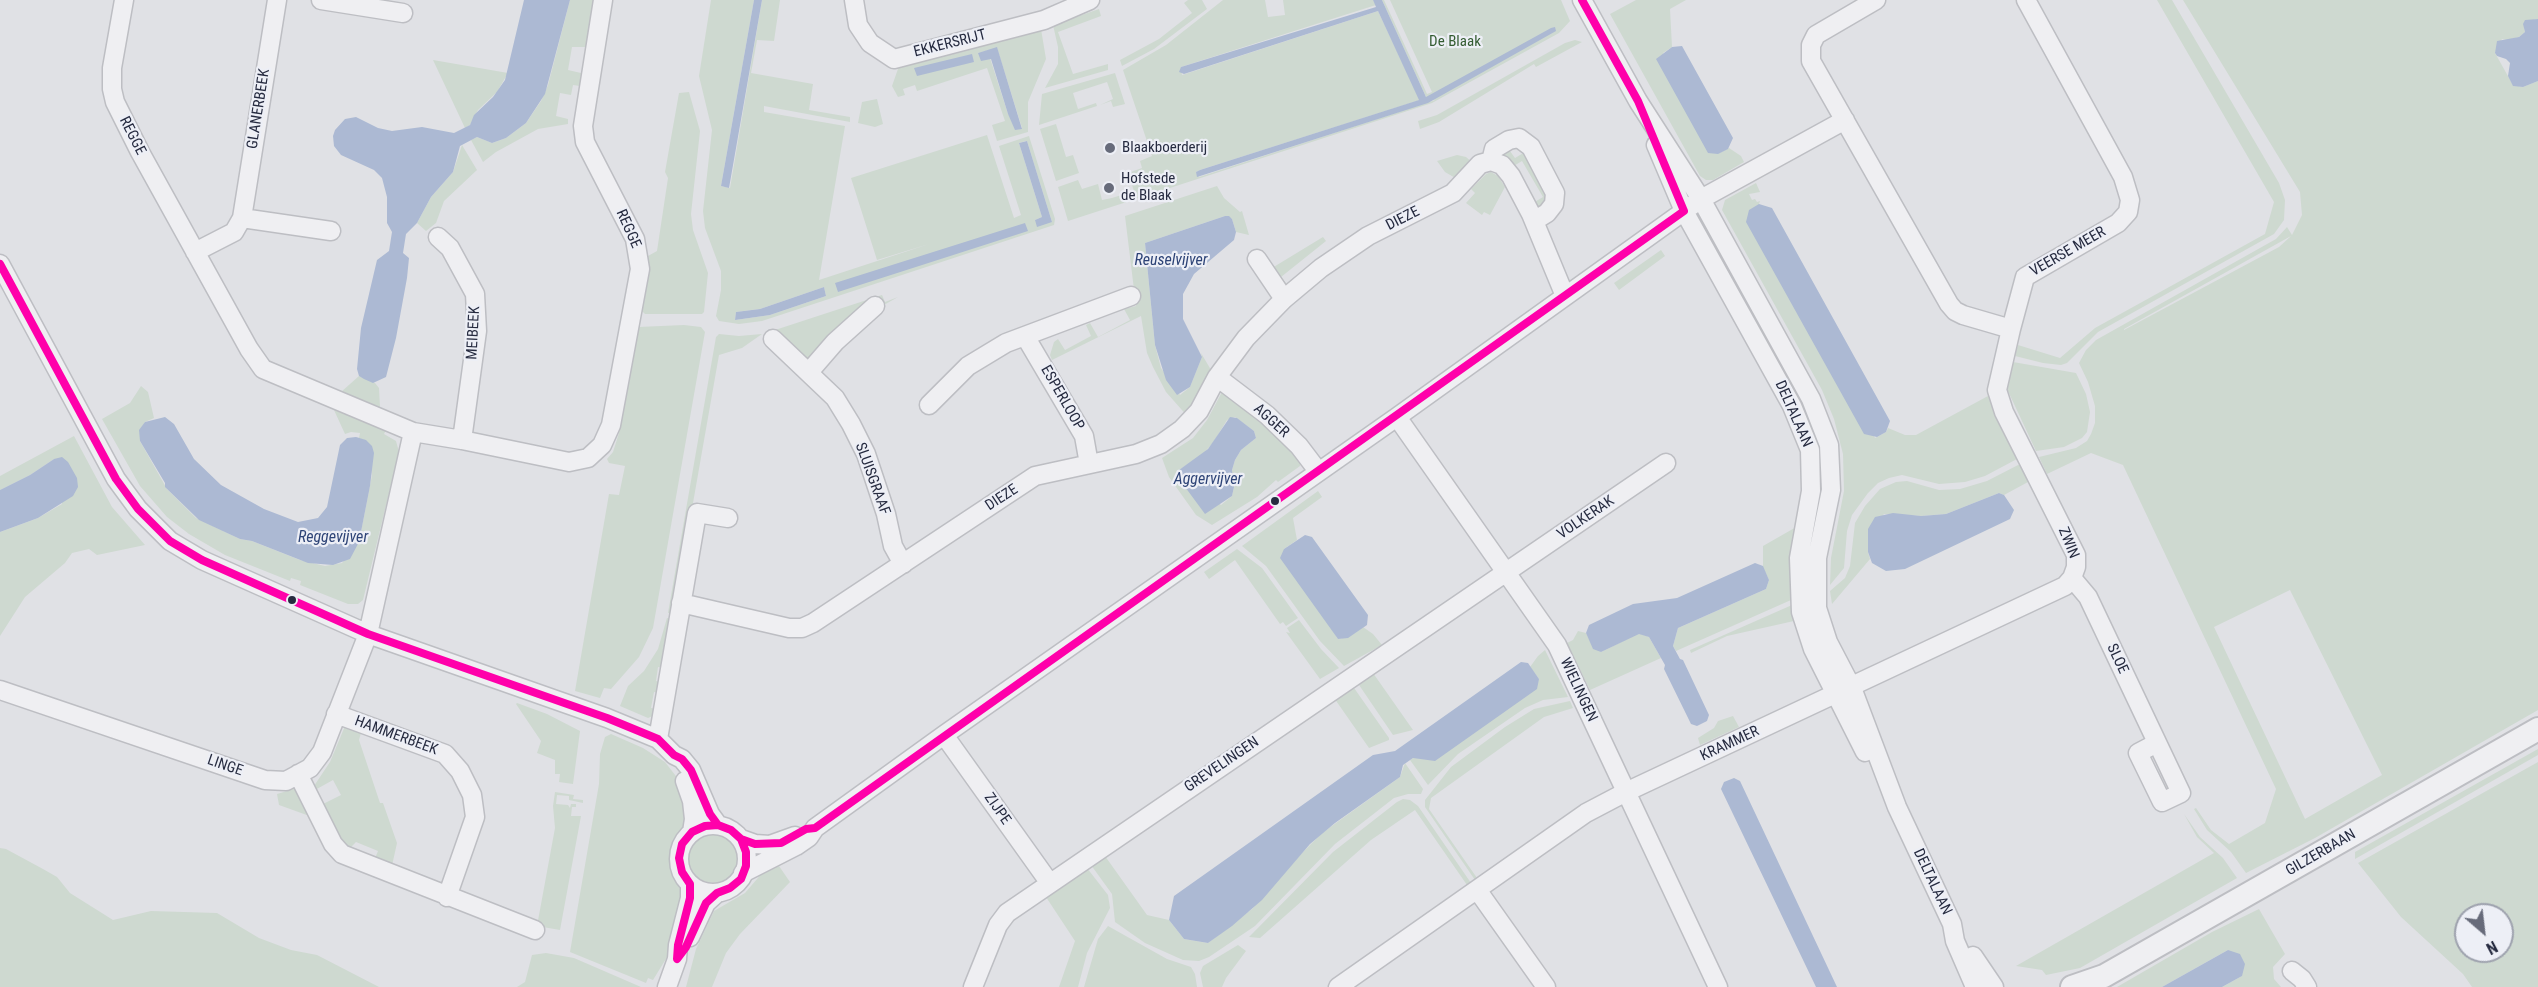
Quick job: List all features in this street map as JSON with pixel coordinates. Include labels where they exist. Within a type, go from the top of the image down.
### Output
[{"type":"street","name":"REGGE","points":[[124,0],[112,68],[113,95],[140,152],[249,349],[263,369],[413,432],[569,462],[588,458],[602,445],[610,425],[640,269],[635,238],[585,142],[583,126],[603,0]]},
{"type":"street","name":"GLANERBEEK","points":[[242,218],[277,0]]},
{"type":"street","points":[[321,0],[400,7]]},
{"type":"street","name":"EKKERSRIJT","points":[[854,0],[858,25],[870,43],[894,59],[1044,20],[1090,0]]},
{"type":"street","points":[[1582,0],[1638,102]]},
{"type":"street","points":[[1876,0],[1821,31],[1811,45],[1811,61],[1949,304],[1963,315],[2011,330]]},
{"type":"street","name":"VEERSE MEER","points":[[2011,330],[2025,277],[2118,223],[2130,206],[2130,194],[2123,177],[2026,0]]},
{"type":"street","name":"DELTALAAN","points":[[1638,102],[1701,199],[1811,399],[1828,445],[1831,490],[1817,558],[1817,608],[1828,642],[1852,687],[1897,807]]},
{"type":"street","name":"DELTALAAN","points":[[1638,102],[1684,211],[1792,406],[1810,450],[1811,491],[1799,558],[1801,612],[1813,649],[1835,695],[1897,807],[1952,924],[1994,987]]},
{"type":"street","points":[[743,873],[809,837],[815,828],[944,735],[1701,199],[1845,120]]},
{"type":"street","name":"DIEZE","points":[[681,603],[789,628],[802,628],[813,623],[1035,476],[1136,454],[1161,444],[1199,411],[1217,377],[1246,338],[1284,299],[1321,268],[1368,236],[1453,193],[1460,188],[1470,172],[1480,164],[1491,161],[1494,149],[1509,140],[1519,138],[1531,147],[1555,193],[1554,204],[1547,213],[1533,221]]},
{"type":"street","points":[[1491,161],[1502,165],[1511,176],[1565,296]]},
{"type":"street","points":[[195,252],[234,232],[242,218],[331,231]]},
{"type":"street","name":"MEIBEEK","points":[[438,237],[450,248],[476,294],[477,331],[462,440]]},
{"type":"street","points":[[1257,259],[1284,299]]},
{"type":"street","points":[[0,264],[116,479],[138,510],[170,541],[202,560],[368,634],[607,718],[658,739],[674,755],[682,759],[691,770],[710,814],[718,825]]},
{"type":"street","points":[[929,405],[968,366],[1006,343],[1131,297]]},
{"type":"street","points":[[808,372],[835,342],[875,306]]},
{"type":"street","name":"ZWIN","points":[[1835,695],[2065,586],[2072,578],[2076,567],[2076,555],[2004,412],[1997,390],[2011,330]]},
{"type":"street","name":"ESPERLOOP","points":[[1025,336],[1084,436],[1089,464]]},
{"type":"street","name":"SLUISGRAAF","points":[[773,339],[835,398],[866,454],[886,514],[893,546],[903,564]]},
{"type":"street","name":"AGGER","points":[[1217,377],[1267,415],[1299,446],[1318,471]]},
{"type":"street","name":"WIELINGEN","points":[[1396,417],[1557,645],[1718,987]]},
{"type":"street","points":[[368,634],[413,432]]},
{"type":"street","name":"VOLKERAK","points":[[1506,573],[1666,463]]},
{"type":"street","points":[[658,739],[697,513],[728,518]]},
{"type":"street","name":"GREVELINGEN","points":[[973,987],[998,925],[1007,913],[1049,882],[1506,573]]},
{"type":"street","name":"SLOE","points":[[2072,578],[2088,597],[2157,743]]},
{"type":"street","name":"LINGE","points":[[0,690],[265,780],[286,781],[310,768],[322,752],[368,634]]},
{"type":"street","name":"KRAMMER","points":[[1626,792],[1835,695]]},
{"type":"street","name":"HAMMERBEEK","points":[[336,714],[445,754],[460,771],[472,795],[475,818],[447,897]]},
{"type":"street","name":"GILZERBAAN","points":[[2072,987],[2098,981],[2538,729]]},
{"type":"street","name":"ZIJPE","points":[[944,735],[1049,882]]},
{"type":"street","points":[[674,755],[692,801],[694,819],[692,832]]},
{"type":"street","points":[[298,774],[333,844],[342,854],[535,930]]},
{"type":"street","points":[[1338,987],[1478,891],[1586,813],[1626,792]]},
{"type":"street","points":[[677,959],[686,947],[706,903],[717,893],[730,888],[741,879],[746,866],[746,852],[741,840],[731,830],[718,825],[705,826],[692,832],[682,844],[679,858],[682,872],[690,884],[703,891],[717,893]]},
{"type":"street","points":[[741,840],[770,845],[792,838],[806,829],[815,828]]},
{"type":"street","points":[[667,987],[677,959],[678,945],[690,898],[690,884]]},
{"type":"street","points":[[1478,891],[1546,987]]},
{"type":"street","name":"DELTALAAN","points":[[1952,924],[1955,941],[1975,987]]},
{"type":"street","points":[[2292,971],[2302,979],[2307,987]]},
{"type":"green space","points":[[570,0],[594,0],[587,47],[572,47],[568,70],[581,73],[580,86],[573,85],[571,95],[560,93],[556,116],[568,119],[568,124],[538,129],[496,152],[483,162],[471,140],[477,137],[492,143],[506,138],[526,123],[541,101],[548,85]]},
{"type":"green space","points":[[711,0],[754,0],[721,186],[730,188],[762,0],[780,0],[774,41],[757,40],[751,73],[813,84],[809,110],[850,117],[850,122],[764,106],[764,112],[845,126],[819,280],[929,244],[877,260],[851,178],[987,135],[1014,218],[1021,215],[999,146],[1029,136],[1055,219],[1054,225],[762,321],[739,324],[719,321],[716,316],[721,290],[721,271],[705,228],[703,211],[712,130],[699,76]],"holes":[[[1027,141],[1052,222],[1035,220],[1042,217],[1019,143]],[[824,287],[826,296],[770,315],[735,320],[736,312],[760,309]]]},
{"type":"green space","points":[[1188,0],[1202,0],[1207,9],[1154,49],[1122,66],[1120,60],[1159,39],[1192,13],[1184,3]]},
{"type":"green space","name":"De Blaak","points":[[1223,0],[1265,0],[1268,17],[1285,15],[1283,0],[1373,0],[1376,5],[1181,67],[1182,75],[1378,11],[1420,100],[1200,170],[1196,172],[1199,177],[1435,100],[1426,97],[1382,0],[1384,0],[1427,94],[1432,92],[1390,0],[1561,0],[1570,21],[1559,33],[1432,103],[1068,221],[1058,187],[1078,180],[1082,189],[1098,184],[1102,200],[1134,191],[1128,173],[1142,168],[1140,161],[1152,156],[1123,70],[1166,45]]},
{"type":"green space","points":[[1636,0],[1686,0],[1670,9],[1672,47],[1663,53],[1719,153],[1729,148],[1741,156],[1744,162],[1713,180],[1706,180],[1700,176],[1610,14]]},
{"type":"green space","points":[[2157,0],[2172,0],[2279,183],[2285,200],[2284,220],[2274,234],[2098,332],[2067,363],[2061,365],[2043,363],[2015,356],[2018,345],[2060,358],[2095,328],[2265,234],[2274,202]]},
{"type":"green space","points":[[2183,0],[2538,0],[2538,19],[2524,28],[2525,32],[2519,37],[2502,39],[2495,53],[2513,85],[2523,87],[2538,81],[2538,710],[2315,838],[2246,873],[2231,852],[2207,830],[2194,809],[2196,808],[2211,830],[2229,844],[2265,823],[2276,789],[2123,465],[2091,453],[2047,474],[2039,457],[2076,448],[2087,441],[2091,434],[2095,423],[2095,406],[2088,382],[2079,363],[2086,350],[2096,340],[2276,239],[2287,227],[2292,235],[2302,215],[2300,192]],"holes":[[[2291,236],[2279,247],[2124,330],[2124,329]],[[2290,590],[2382,775],[2305,819],[2214,627]]]},
{"type":"green space","points":[[1099,9],[1101,16],[1058,32],[1073,74],[1108,64],[1108,70],[1045,88],[1058,64],[1058,47],[1053,25]]},
{"type":"green space","points":[[1041,29],[1046,59],[1028,102],[1028,132],[997,141],[992,125],[1005,121],[987,68],[917,91],[915,85],[903,89],[905,95],[898,97],[892,86],[899,66],[958,53]],"holes":[[[997,48],[1022,129],[1008,114],[990,58],[978,53]]]},
{"type":"green space","points":[[1575,40],[1582,42],[1536,67],[1534,64],[1439,122],[1420,129],[1418,121],[1437,115],[1565,43]]},
{"type":"green space","points":[[433,60],[508,73],[497,92],[478,110],[470,125],[465,128]]},
{"type":"green space","points":[[1115,73],[1125,104],[1113,107],[1111,101],[1100,105],[1113,99],[1107,82],[1073,93],[1078,109],[1096,103],[1097,106],[1039,125],[1042,94]]},
{"type":"green space","points":[[689,92],[700,131],[691,214],[693,230],[708,273],[704,312],[702,314],[645,314],[641,310],[648,256],[657,251],[668,178],[665,172],[679,93]]},
{"type":"green space","points":[[877,99],[883,124],[875,127],[858,123],[862,102]]},
{"type":"green space","points":[[1056,124],[1066,157],[1073,155],[1079,173],[1056,181],[1040,129]]},
{"type":"green space","points":[[462,145],[477,170],[444,201],[436,223],[426,231],[417,223],[431,197],[453,172]]},
{"type":"green space","points":[[1507,147],[1515,158],[1525,152],[1549,199],[1536,210],[1533,203],[1543,197],[1522,161],[1512,167],[1498,156]]},
{"type":"green space","points":[[1457,155],[1466,157],[1473,163],[1457,179],[1445,172],[1437,161]]},
{"type":"green space","points":[[1491,172],[1498,176],[1505,187],[1490,215],[1484,212],[1482,215],[1466,203],[1475,193],[1471,189]]},
{"type":"green space","points":[[1756,183],[1760,192],[1749,194],[1752,200],[1760,201],[1759,204],[1875,438],[1886,432],[1888,428],[1905,435],[1916,435],[1988,396],[2017,459],[1985,476],[1965,482],[1939,484],[1902,475],[1878,483],[1852,515],[1847,531],[1844,568],[1830,585],[1831,558],[1844,491],[1843,454],[1834,419],[1822,390],[1722,210],[1725,200]]},
{"type":"green space","points":[[1217,186],[1224,198],[1240,212],[1242,211],[1249,235],[1236,232],[1232,219],[1225,216],[1145,243],[1155,345],[1161,368],[1180,395],[1190,387],[1202,357],[1201,353],[1214,375],[1189,418],[1166,392],[1153,367],[1147,353],[1141,316],[1052,360],[1050,355],[1054,342],[1058,339],[1065,350],[1091,336],[1086,325],[1090,323],[1098,337],[1130,320],[1124,309],[1136,306],[1125,216]]},
{"type":"green space","points":[[1323,237],[1326,241],[1281,277],[1290,288],[1287,291],[1272,268]]},
{"type":"green space","points":[[1661,250],[1665,256],[1619,290],[1614,283]]},
{"type":"green space","points":[[882,295],[885,302],[898,297],[875,310],[810,364],[772,331]]},
{"type":"green space","points":[[684,325],[701,327],[705,332],[653,628],[639,657],[611,689],[604,688],[600,698],[575,691],[609,494],[619,495],[625,466],[609,463],[607,459],[613,452],[619,433],[638,327]]},
{"type":"green space","points":[[719,334],[739,336],[762,334],[742,348],[719,355],[693,503],[700,505],[675,614],[668,613],[716,337]]},
{"type":"green space","points":[[2013,362],[2076,373],[2086,394],[2090,412],[2087,432],[2082,438],[2064,447],[2036,451],[2008,391],[2007,383]]},
{"type":"green space","points":[[359,376],[375,383],[379,388],[380,407],[341,392]]},
{"type":"green space","points":[[141,386],[148,392],[154,418],[145,422],[140,441],[167,489],[196,518],[240,539],[252,541],[300,560],[325,566],[342,563],[359,542],[372,475],[366,441],[356,437],[359,438],[360,433],[345,434],[334,410],[386,430],[384,434],[396,441],[399,452],[363,600],[358,604],[348,604],[300,585],[301,581],[291,578],[290,581],[225,555],[189,534],[167,517],[140,486],[102,419],[130,403]]},
{"type":"green space","points":[[1226,389],[1303,459],[1300,466],[1278,482],[1276,480],[1257,497],[1212,525],[1196,515],[1169,477],[1162,458],[1193,438],[1207,420],[1222,392]],"holes":[[[1235,417],[1254,431],[1256,438],[1241,450],[1235,460],[1232,470],[1234,487],[1232,496],[1221,505],[1179,470],[1201,456],[1213,443],[1227,420]]]},
{"type":"green space","points":[[74,436],[112,507],[145,545],[97,555],[89,549],[72,553],[65,563],[25,597],[0,636],[0,532],[38,518],[62,504],[54,459],[30,475],[0,490],[0,476]]},
{"type":"green space","points":[[2020,464],[2028,482],[2004,495],[1999,493],[1946,514],[1921,516],[1884,514],[1869,535],[1870,559],[1832,604],[1830,591],[1845,578],[1850,566],[1855,523],[1865,506],[1880,489],[1896,482],[1907,481],[1939,490],[1960,489],[1987,481]]},
{"type":"green space","points":[[1318,491],[1322,497],[1293,518],[1297,540],[1284,549],[1338,639],[1348,637],[1363,627],[1382,645],[1344,666],[1320,641],[1266,566],[1242,546]]},
{"type":"green space","points":[[1798,526],[1790,562],[1791,600],[1676,651],[1673,646],[1678,628],[1766,589],[1769,580],[1763,568],[1763,546]]},
{"type":"green space","points":[[1237,549],[1262,568],[1298,618],[1286,626],[1283,622],[1280,624],[1235,560],[1209,579],[1204,572]]},
{"type":"green space","points":[[1792,605],[1794,621],[1727,636],[1691,653],[1690,650]]},
{"type":"green space","points":[[667,618],[673,620],[665,668],[658,667],[656,681],[662,683],[660,693],[654,692],[651,708],[658,709],[657,714],[648,718],[620,706],[628,686],[644,671],[658,649]]},
{"type":"green space","points":[[1299,620],[1339,668],[1320,679],[1286,632],[1290,633],[1287,628]]},
{"type":"green space","points":[[1578,631],[1586,633],[1593,646],[1601,652],[1639,633],[1649,637],[1661,658],[1590,690],[1567,643],[1573,640]]},
{"type":"green space","points":[[1545,650],[1568,697],[1543,700],[1525,708],[1458,754],[1428,785],[1410,760],[1539,679],[1530,667]]},
{"type":"green space","points":[[1373,673],[1413,730],[1393,735],[1357,682]]},
{"type":"green space","points":[[1352,685],[1389,740],[1369,748],[1332,695]]},
{"type":"green space","points":[[1570,701],[1573,708],[1544,717],[1431,798],[1429,809],[1477,878],[1475,880],[1425,807],[1425,800],[1451,767],[1505,727],[1534,709]]},
{"type":"green space","points":[[517,703],[547,714],[580,731],[573,784],[559,782],[560,774],[555,774],[555,760],[537,753],[541,741]]},
{"type":"green space","points":[[1733,716],[1739,727],[1700,745],[1698,738],[1714,728],[1718,721]]},
{"type":"green space","points":[[345,726],[361,733],[359,740],[380,803],[383,803],[397,843],[391,870],[374,861],[378,851],[356,842],[347,851],[344,848],[323,804],[341,795],[333,780],[315,790],[314,786],[330,762]]},
{"type":"green space","points":[[611,734],[643,748],[665,762],[679,780],[687,802],[685,824],[674,839],[671,851],[672,871],[682,893],[672,949],[653,980],[648,978],[646,983],[570,952],[599,784],[600,754],[605,737]]},
{"type":"green space","points":[[2538,749],[2538,755],[2355,859],[2355,852]]},
{"type":"green space","points":[[2538,762],[2538,987],[2472,987],[2463,974],[2401,917],[2358,863]]},
{"type":"green space","points":[[1405,763],[1423,789],[1421,794],[1408,794],[1394,798],[1335,844],[1255,926],[1209,957],[1199,961],[1183,960],[1145,943],[1115,922],[1112,894],[1091,865],[1105,856],[1147,915],[1169,920],[1184,939],[1208,943],[1252,909],[1322,833],[1400,777]]},
{"type":"green space","points":[[297,788],[315,818],[279,805],[277,794]]},
{"type":"green space","points":[[555,792],[574,795],[573,799],[583,800],[583,803],[569,800],[569,796],[557,795],[556,804],[568,805],[570,808],[571,804],[576,804],[576,807],[572,807],[571,816],[581,816],[560,930],[537,926],[555,828],[553,806]]},
{"type":"green space","points":[[1403,799],[1410,800],[1418,806],[1471,883],[1467,885],[1415,810],[1371,840],[1260,938],[1249,937],[1333,852]]},
{"type":"green space","points":[[2184,814],[2200,837],[2223,858],[2237,878],[2080,968],[2046,975],[2042,970],[2016,966],[2214,853],[2197,837]]},
{"type":"green space","points":[[713,833],[731,840],[738,858],[731,876],[713,883],[695,876],[688,858],[695,840]]},
{"type":"green space","points":[[0,848],[6,849],[57,877],[70,893],[113,920],[151,911],[217,913],[259,938],[291,950],[317,955],[379,987],[0,987]]},
{"type":"green space","points":[[779,866],[790,882],[740,934],[726,953],[712,987],[686,987],[696,949],[714,911],[745,893],[763,872]]},
{"type":"green space","points":[[1087,868],[1108,895],[1110,908],[1087,953],[1078,987],[1059,987],[1075,941],[1046,897]]},
{"type":"green space","points":[[2259,909],[2285,954],[2273,967],[2274,979],[2281,987],[2222,987],[2242,976],[2228,950],[2162,987],[2117,987],[2212,932]]},
{"type":"green space","points":[[1108,926],[1167,959],[1191,967],[1195,974],[1197,987],[1084,987],[1098,939]]},
{"type":"green space","points":[[1238,945],[1246,951],[1222,987],[1203,987],[1200,973],[1203,966]]},
{"type":"green space","points":[[546,953],[574,958],[641,987],[517,987],[525,982],[532,955]]},
{"type":"water","points":[[524,0],[570,0],[545,94],[526,123],[506,138],[492,143],[477,137],[460,146],[453,172],[431,197],[417,223],[406,234],[403,253],[409,258],[396,338],[386,377],[373,383],[359,376],[357,369],[361,328],[377,260],[389,251],[392,232],[387,223],[387,197],[382,178],[374,170],[341,155],[334,146],[335,130],[345,119],[356,117],[378,128],[392,131],[422,127],[454,133],[470,125],[474,115],[493,97],[505,80]]},
{"type":"water","points":[[754,0],[762,0],[729,188],[721,186]]},
{"type":"water","points":[[1373,0],[1382,0],[1426,97],[1551,28],[1555,27],[1556,31],[1428,103],[1197,177],[1196,172],[1200,170],[1419,100],[1378,11],[1184,74],[1179,72],[1181,67],[1376,7]]},
{"type":"water","points":[[2538,19],[2538,81],[2523,87],[2513,86],[2508,76],[2510,63],[2495,53],[2497,41],[2519,37],[2525,32],[2523,24],[2525,20]]},
{"type":"water","points":[[1682,46],[1733,138],[1728,149],[1718,154],[1708,153],[1656,59],[1672,47]]},
{"type":"water","points":[[997,47],[1022,129],[1015,130],[991,59],[981,61],[978,53]]},
{"type":"water","points":[[972,54],[974,62],[917,76],[914,68]]},
{"type":"water","points":[[1027,141],[1052,222],[1037,227],[1035,220],[1042,217],[1019,143]]},
{"type":"water","points":[[1759,204],[1772,208],[1890,421],[1886,432],[1877,437],[1864,434],[1746,222],[1749,210]]},
{"type":"water","name":"Reuselvijver","points":[[1225,216],[1232,219],[1236,232],[1234,240],[1194,274],[1183,294],[1183,319],[1202,357],[1190,387],[1177,395],[1166,380],[1155,345],[1145,243]]},
{"type":"water","points":[[1025,223],[1028,231],[838,292],[835,283]]},
{"type":"water","points":[[824,287],[826,296],[770,315],[735,320],[736,312],[760,309]]},
{"type":"water","name":"Reggevijver","points":[[165,417],[174,424],[194,459],[221,485],[264,509],[298,522],[318,518],[327,507],[340,445],[347,438],[356,437],[366,440],[372,446],[374,453],[370,486],[359,542],[350,559],[333,565],[308,563],[252,541],[240,539],[199,520],[165,487],[165,483],[140,441],[139,430],[145,422]]},
{"type":"water","name":"Aggervijver","points":[[1230,417],[1237,418],[1254,431],[1256,438],[1241,450],[1235,460],[1232,470],[1234,487],[1232,496],[1205,514],[1177,476],[1179,470],[1208,449]]},
{"type":"water","points":[[62,457],[68,462],[77,478],[78,487],[73,496],[38,518],[0,532],[0,490],[30,475],[54,459]]},
{"type":"water","points":[[1999,493],[2004,495],[2014,510],[2010,519],[1905,569],[1886,571],[1872,563],[1868,552],[1868,529],[1875,517],[1893,513],[1921,516],[1946,514]]},
{"type":"water","points":[[1305,535],[1312,537],[1368,615],[1367,625],[1348,638],[1338,639],[1280,558],[1284,549]]},
{"type":"water","points":[[1755,563],[1763,566],[1769,580],[1766,589],[1678,628],[1673,646],[1680,659],[1683,660],[1709,715],[1707,721],[1697,726],[1691,724],[1664,669],[1665,665],[1649,637],[1639,634],[1601,652],[1593,649],[1586,633],[1589,625],[1633,604],[1677,598]]},
{"type":"water","points":[[1521,662],[1528,663],[1539,679],[1537,689],[1435,761],[1413,758],[1403,765],[1400,777],[1335,823],[1310,844],[1262,900],[1232,926],[1208,943],[1184,939],[1169,920],[1174,896],[1373,755],[1395,751]]},
{"type":"water","points":[[1734,778],[1740,781],[1837,987],[1816,987],[1721,789],[1724,782]]},
{"type":"water","points":[[2228,950],[2240,954],[2245,964],[2242,976],[2222,987],[2162,987]]},
{"type":"transit line","points":[[718,825],[731,830],[741,839],[755,844],[781,843],[806,829],[815,828],[1684,211],[1638,101],[1582,0]]},
{"type":"transit line","points":[[0,264],[116,479],[138,509],[170,541],[202,560],[368,634],[607,718],[658,739],[674,755],[682,759],[691,770],[710,814],[718,825]]},
{"type":"transit line","points":[[718,825],[731,830],[741,839],[746,852],[746,866],[741,879],[730,888],[717,893],[706,903],[686,947],[677,959],[678,945],[690,898],[690,884],[682,872],[679,858],[682,844],[692,832],[705,826],[718,825]]},
{"type":"place","name":"Blaakboerderij","points":[[1110,148]]},
{"type":"place","name":"Hofstede de Blaak","points":[[1109,188]]}]
